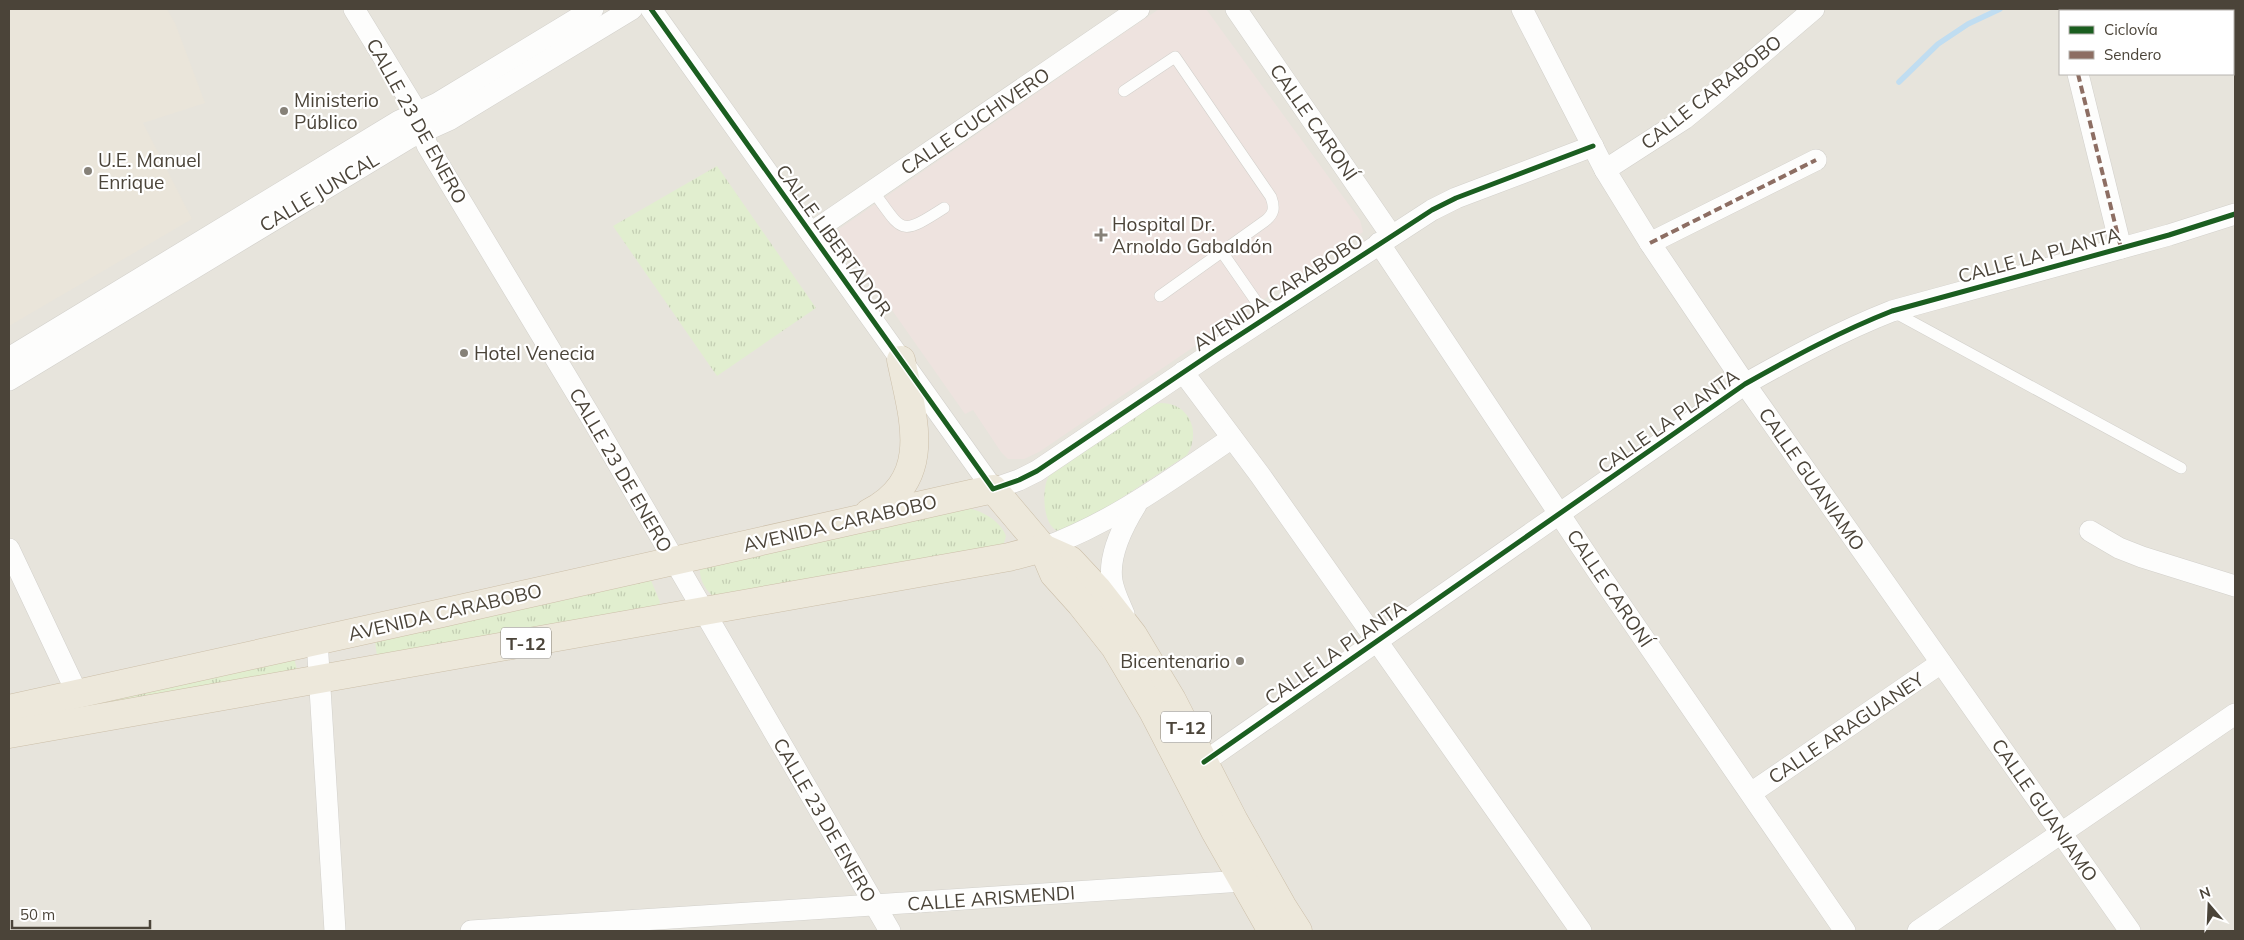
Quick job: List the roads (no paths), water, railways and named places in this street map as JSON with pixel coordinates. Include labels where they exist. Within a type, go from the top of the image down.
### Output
[{"type":"highway","points":[[856,520],[888,501],[899,489],[912,464],[915,450],[915,434],[901,360]]},
{"type":"highway","name":"AVENIDA CARABOBO","points":[[9,709],[993,489]]},
{"type":"highway","name":"T-12","points":[[993,489],[1043,548],[1054,574],[1102,630],[1135,681],[1272,931]]},
{"type":"highway","name":"AVENIDA CARABOBO","points":[[9,734],[1010,557],[1043,548]]},
{"type":"highway","name":"T-12","points":[[1043,548],[1070,560],[1098,590],[1133,635],[1172,700],[1282,906],[1298,931]]},
{"type":"street","name":"CALLE 23 DE ENERO","points":[[354,9],[412,104],[428,146],[595,424],[890,931]]},
{"type":"street","name":"CALLE JUNCAL","points":[[9,380],[409,138],[419,123],[438,103],[592,9]]},
{"type":"street","name":"CALLE JUNCAL","points":[[9,358],[399,122],[419,123],[449,120],[632,9]]},
{"type":"street","name":"CALLE LIBERTADOR","points":[[652,9],[993,489]]},
{"type":"street","name":"CALLE CUCHIVERO","points":[[811,233],[873,191],[1112,16],[1139,9]]},
{"type":"street","name":"CALLE CARONÍ","points":[[1236,9],[1560,514],[1845,931]]},
{"type":"street","name":"CALLE GUANIAMO","points":[[1522,9],[1605,170],[1650,243],[1745,384],[2130,931]]},
{"type":"street","name":"CALLE CARABOBO","points":[[1605,170],[1684,119],[1814,9]]},
{"type":"street","points":[[2078,75],[2121,248]]},
{"type":"street","name":"AVENIDA CARABOBO","points":[[993,489],[1019,480],[1037,471],[1183,372],[1432,210],[1456,198],[1592,146]]},
{"type":"street","points":[[1650,243],[1816,160]]},
{"type":"street","name":"CALLE LA PLANTA","points":[[1204,762],[1745,384],[1826,340],[1892,311],[2121,248],[2235,214]]},
{"type":"street","points":[[1183,372],[1232,438],[1581,931]]},
{"type":"street","name":"AVENIDA CARABOBO","points":[[1043,548],[1084,532],[1139,500],[1232,438]]},
{"type":"street","points":[[1133,635],[1116,595],[1112,580],[1113,563],[1118,540],[1126,521],[1139,500]]},
{"type":"street","points":[[2090,531],[2119,548],[2142,557],[2235,586]]},
{"type":"street","points":[[9,549],[78,693]]},
{"type":"street","points":[[317,640],[335,931]]},
{"type":"street","name":"CALLE ARAGUANEY","points":[[1750,793],[1941,663]]},
{"type":"street","points":[[1918,931],[2235,714]]},
{"type":"street","name":"CALLE ARISMENDI","points":[[471,931],[609,927],[875,905],[1243,881]]},
{"type":"lane","points":[[1124,90],[1175,57],[1271,197],[1274,206],[1272,216],[1160,296]]},
{"type":"lane","points":[[873,191],[896,222],[906,227],[917,225],[944,208]]},
{"type":"lane","points":[[1222,252],[1267,317]]},
{"type":"lane","points":[[1892,311],[2181,468]]},
{"type":"waterway","points":[[1899,82],[1938,44],[1968,24],[2000,9]]},
{"type":"place","name":"Ministerio Público","points":[[284,111]]},
{"type":"place","name":"U.E. Manuel Enrique","points":[[88,171]]},
{"type":"place","name":"Hospital Dr. Arnoldo Gabaldón","points":[[1101,235]]},
{"type":"place","name":"Hotel Venecia","points":[[464,353]]},
{"type":"place","name":"Bicentenario","points":[[1240,661]]}]
